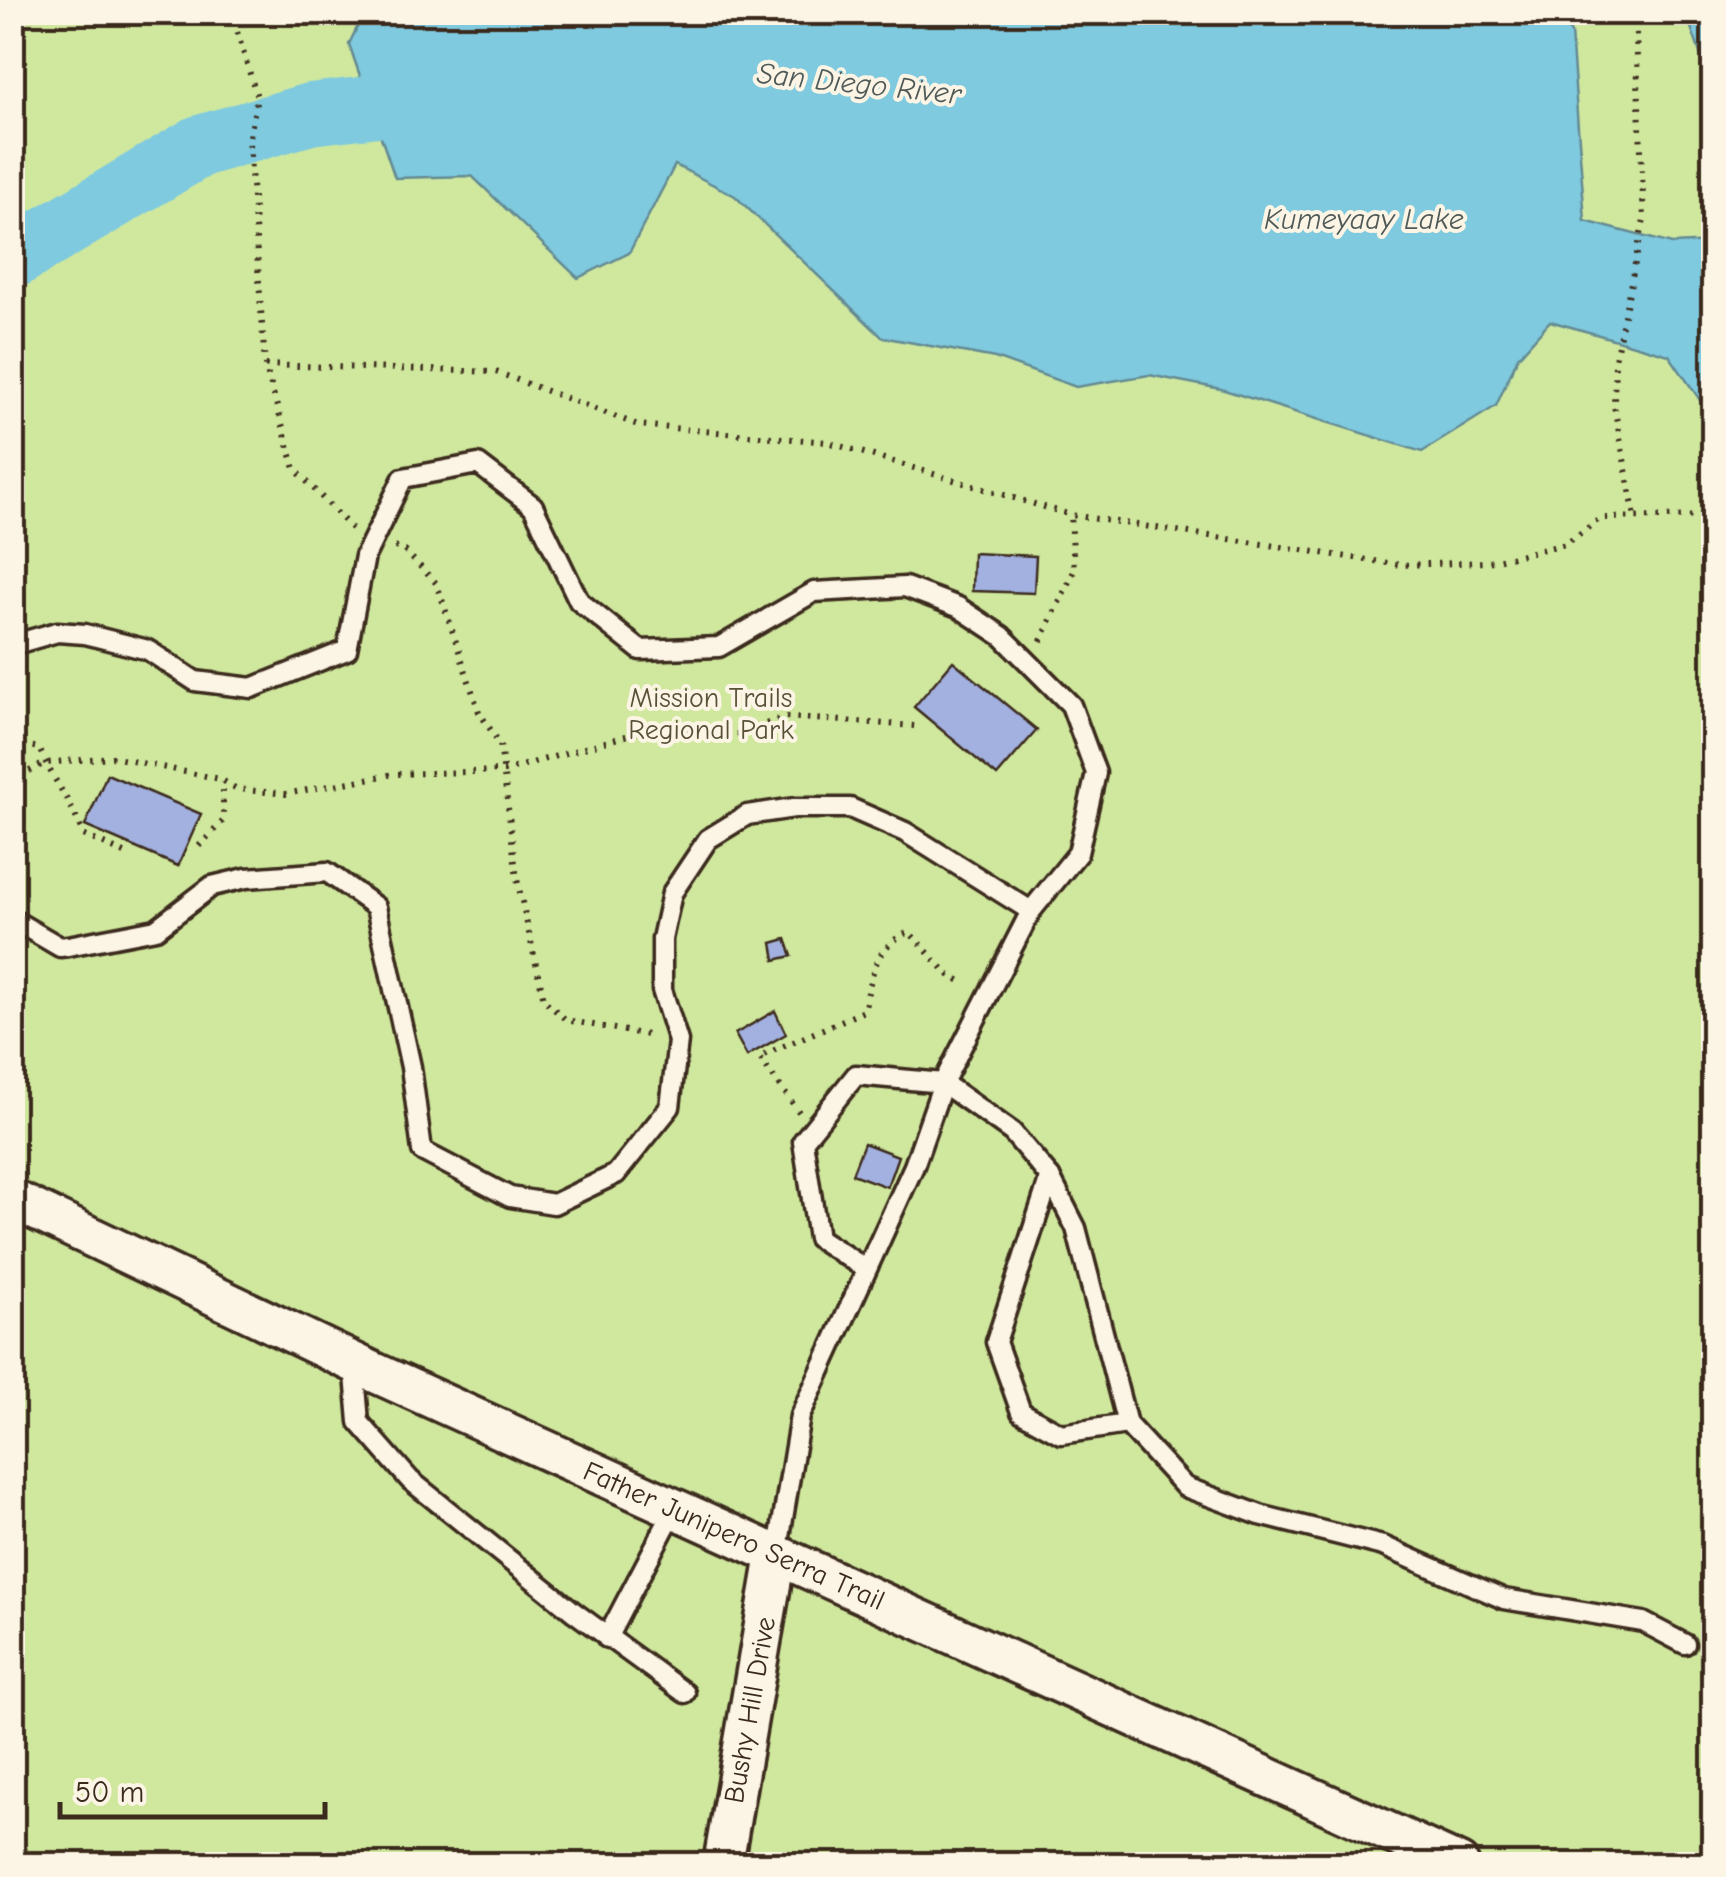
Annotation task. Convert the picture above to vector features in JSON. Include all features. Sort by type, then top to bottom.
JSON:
[{"type":"street","name":"Father Junipero Serra Trail","points":[[12,1199],[354,1363],[1458,1864]]},
{"type":"street","name":"Bushy Hill Drive","points":[[723,1864],[776,1556]]},
{"type":"lane","points":[[12,646],[57,632],[85,634],[148,650],[195,681],[252,688],[348,650],[365,556],[403,478],[478,464],[534,506],[578,601],[640,650],[720,647],[814,592],[905,587],[958,607],[1002,636],[1071,706],[1096,773],[1078,854],[1031,911],[942,1083],[914,1166],[800,1416],[776,1556]]},
{"type":"lane","points":[[12,919],[60,947],[68,946],[156,929],[212,886],[246,878],[327,872],[376,907],[412,1067],[422,1151],[510,1197],[554,1204],[616,1174],[670,1106],[678,1041],[662,990],[662,939],[672,893],[708,839],[747,815],[794,808],[850,808],[905,832],[1031,911]]},
{"type":"lane","points":[[866,1269],[818,1238],[803,1141],[856,1075],[942,1083],[1012,1132],[1050,1177],[1076,1228],[1126,1424],[1184,1487],[1260,1515],[1383,1546],[1504,1599],[1643,1622],[1685,1644]]},
{"type":"lane","points":[[1050,1177],[996,1342],[1022,1412],[1060,1434],[1126,1424]]},
{"type":"lane","points":[[354,1363],[360,1422],[410,1480],[607,1638],[685,1694]]},
{"type":"lane","points":[[607,1638],[674,1510]]},
{"type":"path","points":[[230,12],[257,97],[249,142],[265,365],[295,469],[354,530],[405,551],[437,584],[480,712],[500,744],[516,879],[544,1000],[566,1020],[678,1041]]},
{"type":"path","points":[[1635,12],[1644,220],[1615,359],[1614,406],[1635,518]]},
{"type":"path","points":[[265,365],[496,372],[638,425],[827,442],[1072,515],[1401,565],[1488,562],[1566,544],[1601,518],[1714,516]]},
{"type":"path","points":[[1029,665],[1074,572],[1072,515]]},
{"type":"path","points":[[20,776],[45,763],[112,757],[223,781],[238,790],[285,794],[394,774],[504,770],[664,726],[729,736],[785,716],[915,726]]},
{"type":"path","points":[[12,744],[38,748],[70,798],[83,835],[129,855]]},
{"type":"path","points":[[199,846],[223,821],[223,781]]},
{"type":"path","points":[[808,1120],[796,1110],[759,1057],[864,1012],[878,954],[891,940],[909,932],[949,975],[990,992]]},
{"type":"green space","name":"Mission Trails Regional Park","points":[[12,13],[1713,13],[1713,1864],[13,1864]]},
{"type":"water","name":"Kumeyaay Lake","points":[[364,13],[1555,13],[1571,33],[1585,221],[1672,244],[1713,242],[1713,419],[1669,355],[1550,321],[1518,357],[1496,406],[1422,452],[1221,389],[1149,375],[1076,387],[995,358],[882,337],[735,196],[675,165],[629,253],[578,278],[472,176],[395,178],[349,44]]},
{"type":"water","points":[[1686,13],[1713,13],[1713,109],[1708,76]]},
{"type":"building","points":[[973,553],[1036,556],[1034,593],[972,591]]},
{"type":"building","points":[[953,661],[1037,730],[997,776],[914,707]]},
{"type":"building","points":[[107,774],[201,814],[178,866],[85,826]]},
{"type":"building","points":[[786,939],[792,956],[775,960],[772,943]]},
{"type":"building","points":[[775,1011],[786,1034],[747,1056],[735,1034]]},
{"type":"building","points":[[864,1143],[898,1156],[887,1187],[852,1174]]},
{"type":"waterway","name":"San Diego River","points":[[12,258],[200,146],[310,114],[453,97]]}]
